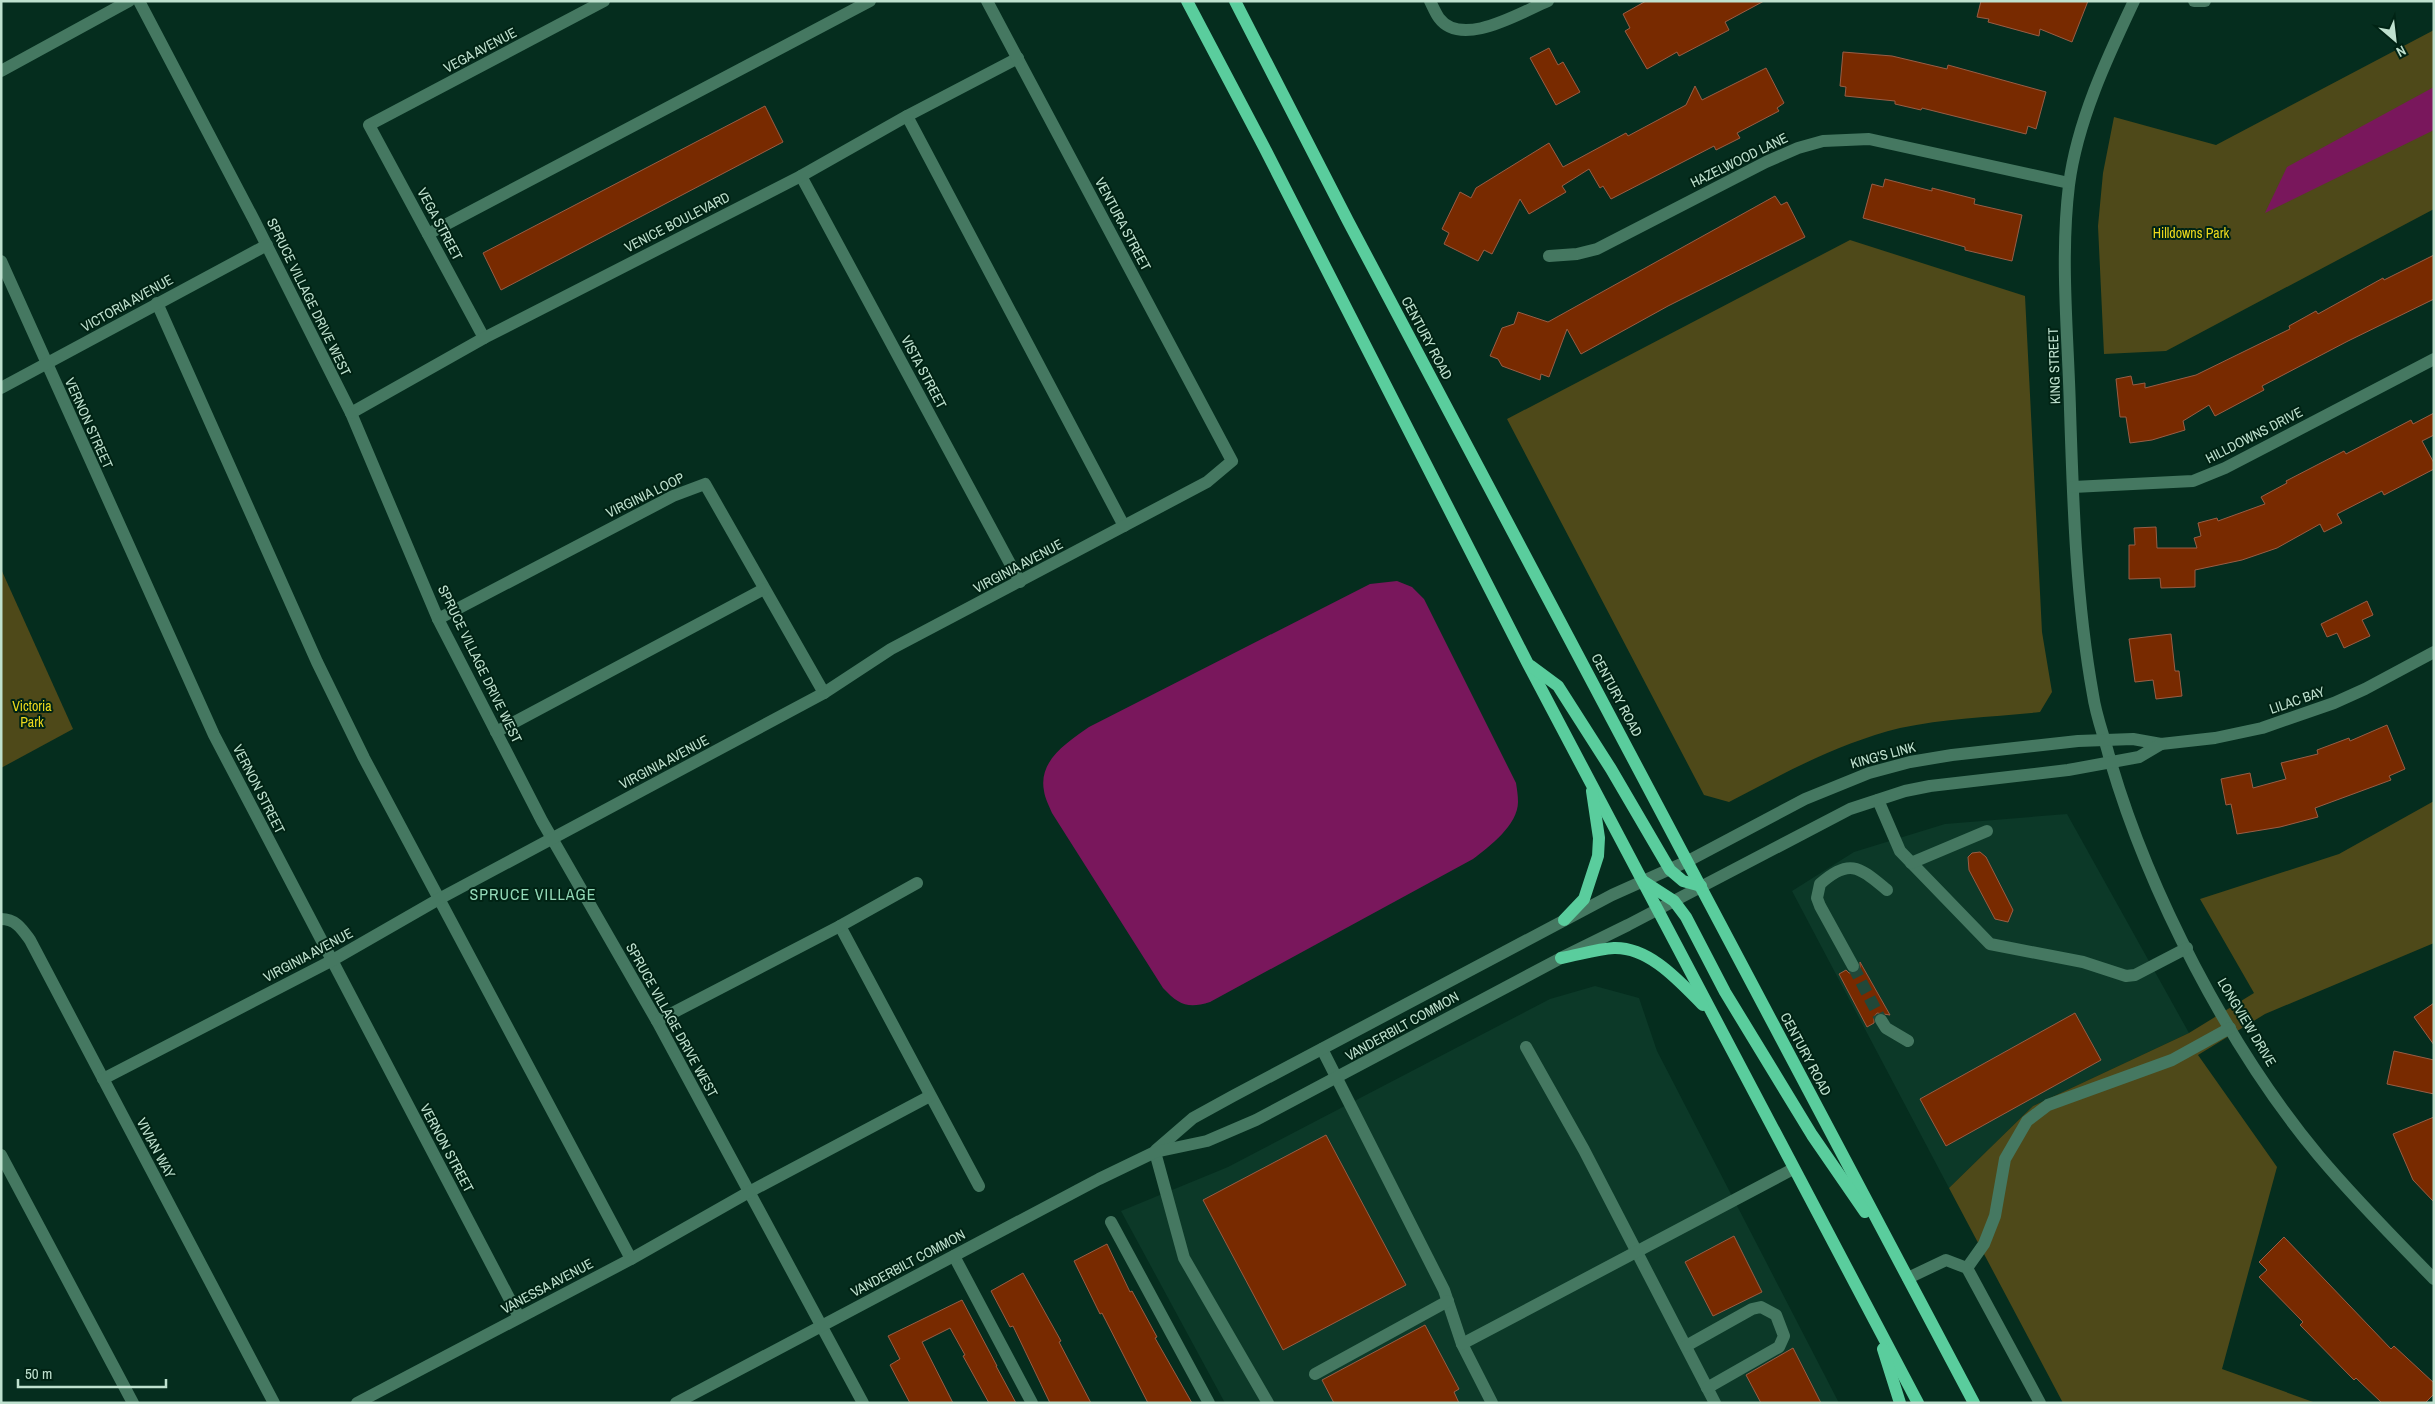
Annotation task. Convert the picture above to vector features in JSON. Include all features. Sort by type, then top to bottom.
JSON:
[{"type":"main road","points":[[1187,1],[1264,147],[1528,664],[1918,1403]]},
{"type":"main road","name":"CENTURY ROAD","points":[[1235,1],[1316,161],[1974,1403]]},
{"type":"main road","points":[[1528,664],[1558,686],[1611,769],[1670,870],[1683,881],[1701,886]]},
{"type":"main road","points":[[1564,920],[1584,899],[1598,856],[1599,838],[1590,781]]},
{"type":"main road","points":[[1643,880],[1674,901],[1686,917],[1725,992],[1812,1135],[1899,1262]]},
{"type":"main road","points":[[1561,958],[1613,948],[1624,949],[1664,966],[1713,1015]]},
{"type":"main road","points":[[1874,1321],[1900,1403]]},
{"type":"street","points":[[1,71],[129,1]]},
{"type":"street","name":"SPRUCE VILLAGE DRIVE WEST","points":[[139,1],[267,245],[351,414],[438,619],[496,732],[552,839],[657,1021],[863,1403]]},
{"type":"street","name":"VEGA AVENUE","points":[[369,125],[604,1]]},
{"type":"street","points":[[428,234],[870,1]]},
{"type":"street","name":"VENTURA STREET","points":[[987,1],[1232,462]]},
{"type":"street","points":[[1430,1],[1440,20],[1454,28],[1472,32],[1548,1]]},
{"type":"street","name":"KING STREET","points":[[2104,738],[2093,699],[2081,617],[2073,487],[2066,251],[2069,183],[2088,108],[2108,57],[2134,1]]},
{"type":"street","points":[[2194,1],[2205,1]]},
{"type":"street","name":"VENICE BOULEVARD","points":[[351,414],[484,338],[801,176],[907,116],[1018,58]]},
{"type":"street","points":[[907,116],[1124,526]]},
{"type":"street","name":"VEGA STREET","points":[[369,125],[484,338]]},
{"type":"street","name":"HAZELWOOD LANE","points":[[1550,256],[1577,254],[1598,249],[1766,162],[1798,148],[1823,141],[1869,139],[2069,183]]},
{"type":"street","name":"VISTA STREET","points":[[801,176],[1020,582]]},
{"type":"street","name":"VICTORIA AVENUE","points":[[1,388],[267,245]]},
{"type":"street","name":"VERNON STREET","points":[[1,261],[214,735],[519,1317]]},
{"type":"street","points":[[157,303],[317,662],[364,758],[631,1259]]},
{"type":"street","name":"HILLDOWNS DRIVE","points":[[2073,487],[2193,481],[2225,468],[2434,358]]},
{"type":"street","name":"VIRGINIA AVENUE","points":[[103,1079],[331,961],[440,898],[824,693],[891,649],[1207,482],[1232,462]]},
{"type":"street","name":"VIRGINIA LOOP","points":[[438,619],[673,496],[706,484],[824,693]]},
{"type":"street","points":[[496,732],[764,588]]},
{"type":"street","name":"LILAC BAY","points":[[2104,738],[2133,739],[2161,744],[2215,738],[2262,728],[2301,716],[2365,689],[2434,652]]},
{"type":"street","name":"KING'S LINK","points":[[1670,870],[1805,799],[1869,773],[1910,762],[1952,755],[2104,738]]},
{"type":"street","name":"LONGVIEW DRIVE","points":[[2104,738],[2127,814],[2143,854],[2187,948],[2230,1028],[2270,1090],[2317,1154],[2366,1210],[2434,1280]]},
{"type":"street","name":"LILAC BAY","points":[[2112,763],[2139,757],[2161,744]]},
{"type":"street","points":[[1701,886],[1850,809],[1878,800],[1930,786],[2112,763]]},
{"type":"street","points":[[1878,800],[1900,851],[1990,944],[2083,962],[2126,976],[2136,975],[2187,948]]},
{"type":"street","points":[[1911,863],[1987,831]]},
{"type":"street","points":[[1853,966],[1820,906],[1817,898],[1820,884],[1847,868],[1853,867],[1860,869],[1887,890]]},
{"type":"street","name":"VANDERBILT COMMON","points":[[1155,1152],[1193,1118],[1564,920],[1643,880],[1670,870]]},
{"type":"street","points":[[657,1021],[840,926],[917,883]]},
{"type":"street","name":"VANDERBILT COMMON","points":[[676,1403],[694,1399],[822,1326],[1068,1195],[1155,1152],[1207,1141],[1256,1120],[1701,886]]},
{"type":"street","name":"VIVIAN WAY","points":[[1,919],[7,919],[19,925],[30,940],[274,1403]]},
{"type":"street","points":[[840,926],[979,1186]]},
{"type":"street","points":[[1881,1020],[1886,1028],[1908,1041]]},
{"type":"street","points":[[1967,1268],[1984,1244],[1995,1216],[2005,1158],[2028,1121],[2048,1105],[2172,1060],[2230,1028]]},
{"type":"street","points":[[1526,1047],[1584,1150],[1715,1403]]},
{"type":"street","points":[[1322,1049],[1448,1301],[1462,1344],[1492,1403]]},
{"type":"street","name":"VANESSA AVENUE","points":[[357,1403],[631,1259],[749,1192],[930,1096]]},
{"type":"street","points":[[1155,1152],[1184,1258],[1268,1403]]},
{"type":"street","points":[[1,1155],[133,1403]]},
{"type":"street","points":[[1462,1344],[1793,1169]]},
{"type":"street","points":[[1110,1222],[1209,1403]]},
{"type":"street","points":[[954,1256],[1032,1403]]},
{"type":"street","points":[[1908,1278],[1946,1260],[1967,1268],[2040,1403]]},
{"type":"street","points":[[1315,1374],[1448,1301]]},
{"type":"street","points":[[1686,1346],[1752,1309],[1761,1307],[1776,1315],[1784,1336],[1779,1347],[1707,1388]]},
{"type":"shaded area","points":[[2434,87],[2434,130],[2265,213],[2287,167]]},
{"type":"shaded area","points":[[1397,581],[1412,587],[1424,599],[1516,783],[1518,802],[1517,811],[1513,819],[1502,835],[1473,859],[1210,1002],[1190,1005],[1179,1002],[1163,988],[1052,813],[1047,802],[1043,780],[1050,761],[1072,739],[1089,727],[1370,584]]},
{"type":"shaded area","points":[[2067,814],[2189,1033],[2033,1106],[1949,1188],[1792,891],[1854,852],[1945,824]]},
{"type":"shaded area","points":[[1595,986],[1639,998],[1657,1051],[1839,1403],[1225,1403],[1121,1211],[1228,1167],[1550,999]]},
{"type":"green space","name":"Hilldowns Park","points":[[2434,30],[2434,209],[2166,351],[2104,354],[2098,226],[2103,173],[2114,117],[2216,145]]},
{"type":"green space","points":[[1850,240],[2025,296],[2042,632],[2052,692],[2040,712],[1952,720],[1900,728],[1877,734],[1812,760],[1729,802],[1704,795],[1507,419]]},
{"type":"green space","name":"Victoria Park","points":[[1,569],[73,729],[1,768]]},
{"type":"green space","points":[[2434,801],[2434,943],[2265,1014],[2198,1055],[2277,1167],[2222,1369],[2316,1403],[2063,1403],[1949,1188],[2033,1106],[2189,1033],[2254,993],[2200,899],[2339,854]]},
{"type":"building","points":[[1646,1],[1764,1],[1725,22],[1729,30],[1679,56],[1677,52],[1647,69],[1625,31],[1630,28],[1623,14]]},
{"type":"building","points":[[1981,1],[2088,1],[2072,42],[2040,29],[2039,36],[1988,22],[1989,19],[1977,17]]},
{"type":"building","points":[[1549,48],[1558,65],[1563,62],[1580,92],[1556,105],[1530,58]]},
{"type":"building","points":[[1843,52],[1892,56],[1947,69],[1948,65],[2046,92],[2036,129],[2028,126],[2026,134],[1922,108],[1921,110],[1895,104],[1895,101],[1845,96],[1846,87],[1840,86]]},
{"type":"building","points":[[1766,68],[1784,103],[1777,108],[1779,111],[1737,133],[1740,138],[1716,150],[1714,146],[1611,199],[1603,186],[1600,188],[1589,169],[1562,186],[1566,192],[1529,214],[1520,199],[1492,254],[1484,250],[1478,261],[1444,244],[1449,233],[1442,229],[1460,192],[1471,198],[1476,188],[1549,143],[1563,167],[1626,133],[1628,136],[1686,105],[1695,86],[1702,100]]},
{"type":"building","points":[[765,106],[783,142],[501,290],[483,253]]},
{"type":"building","points":[[1885,179],[1932,191],[1932,188],[1975,199],[1974,204],[2022,215],[2012,261],[1965,250],[1965,247],[1863,218],[1872,184],[1883,187]]},
{"type":"building","points":[[1775,196],[1781,205],[1787,202],[1805,237],[1668,306],[1581,354],[1567,329],[1549,377],[1541,374],[1540,380],[1502,366],[1498,359],[1490,356],[1502,328],[1514,324],[1518,312],[1548,322]]},
{"type":"building","points":[[2434,255],[2434,299],[2262,386],[2264,390],[2215,416],[2209,405],[2183,421],[2185,430],[2152,440],[2130,443],[2126,417],[2120,417],[2116,379],[2131,376],[2133,385],[2145,383],[2145,388],[2196,375],[2290,329],[2289,326],[2316,311],[2318,314],[2383,278],[2384,280]]},
{"type":"building","points":[[2434,413],[2434,435],[2422,441],[2434,463],[2434,469],[2384,495],[2382,491],[2337,514],[2342,523],[2324,532],[2320,524],[2277,548],[2242,560],[2195,570],[2195,587],[2161,588],[2160,578],[2129,579],[2129,545],[2135,545],[2134,528],[2156,527],[2157,548],[2197,548],[2194,538],[2201,536],[2198,523],[2217,518],[2218,521],[2265,504],[2261,497],[2287,483],[2286,481],[2344,451],[2346,454],[2411,420],[2413,424]]},
{"type":"building","points":[[2367,601],[2373,615],[2362,620],[2370,636],[2344,648],[2337,633],[2327,637],[2321,624]]},
{"type":"building","points":[[2171,634],[2175,671],[2179,671],[2182,696],[2156,699],[2153,680],[2135,682],[2129,639]]},
{"type":"building","points":[[2387,725],[2405,769],[2389,776],[2391,780],[2315,808],[2318,817],[2280,827],[2237,834],[2231,804],[2226,805],[2221,779],[2250,773],[2253,788],[2286,779],[2281,763],[2318,754],[2317,750],[2349,738],[2350,741]]},
{"type":"building","points":[[1980,852],[1986,857],[2013,910],[2008,922],[1995,919],[1969,870],[1968,857],[1972,853]]},
{"type":"building","points":[[1860,962],[1890,1015],[1877,1013],[1874,1017],[1874,1023],[1867,1027],[1839,974],[1846,970],[1849,973],[1856,973],[1860,970]]},
{"type":"building","points":[[2434,1003],[2434,1045],[2414,1017]]},
{"type":"building","points":[[2075,1013],[2101,1060],[1946,1146],[1920,1099]]},
{"type":"building","points":[[2394,1051],[2434,1060],[2434,1094],[2387,1084]]},
{"type":"building","points":[[2434,1117],[2434,1202],[2413,1180],[2393,1134]]},
{"type":"building","points":[[1326,1135],[1406,1285],[1283,1350],[1203,1200]]},
{"type":"building","points":[[1734,1236],[1762,1292],[1713,1316],[1685,1262]]},
{"type":"building","points":[[2284,1237],[2391,1349],[2394,1346],[2434,1383],[2434,1394],[2425,1403],[2382,1403],[2356,1378],[2354,1380],[2300,1325],[2303,1322],[2259,1277],[2267,1270],[2259,1262]]},
{"type":"building","points":[[1107,1244],[1130,1292],[1132,1291],[1157,1337],[1155,1338],[1192,1403],[1148,1403],[1102,1313],[1100,1314],[1074,1261]]},
{"type":"building","points":[[1023,1273],[1061,1341],[1059,1342],[1091,1403],[1050,1403],[1013,1326],[1010,1327],[991,1291]]},
{"type":"building","points":[[962,1300],[1016,1403],[989,1403],[950,1328],[922,1342],[953,1403],[910,1403],[890,1365],[900,1359],[888,1336]]},
{"type":"building","points":[[1425,1325],[1459,1389],[1454,1392],[1459,1403],[1334,1403],[1322,1380]]},
{"type":"building","points":[[1793,1348],[1821,1403],[1761,1403],[1746,1375]]},
{"type":"tunnel","points":[[1853,966],[1881,1020]]},
{"type":"district","name":"SPRUCE VILLAGE","points":[[533,894]]}]
